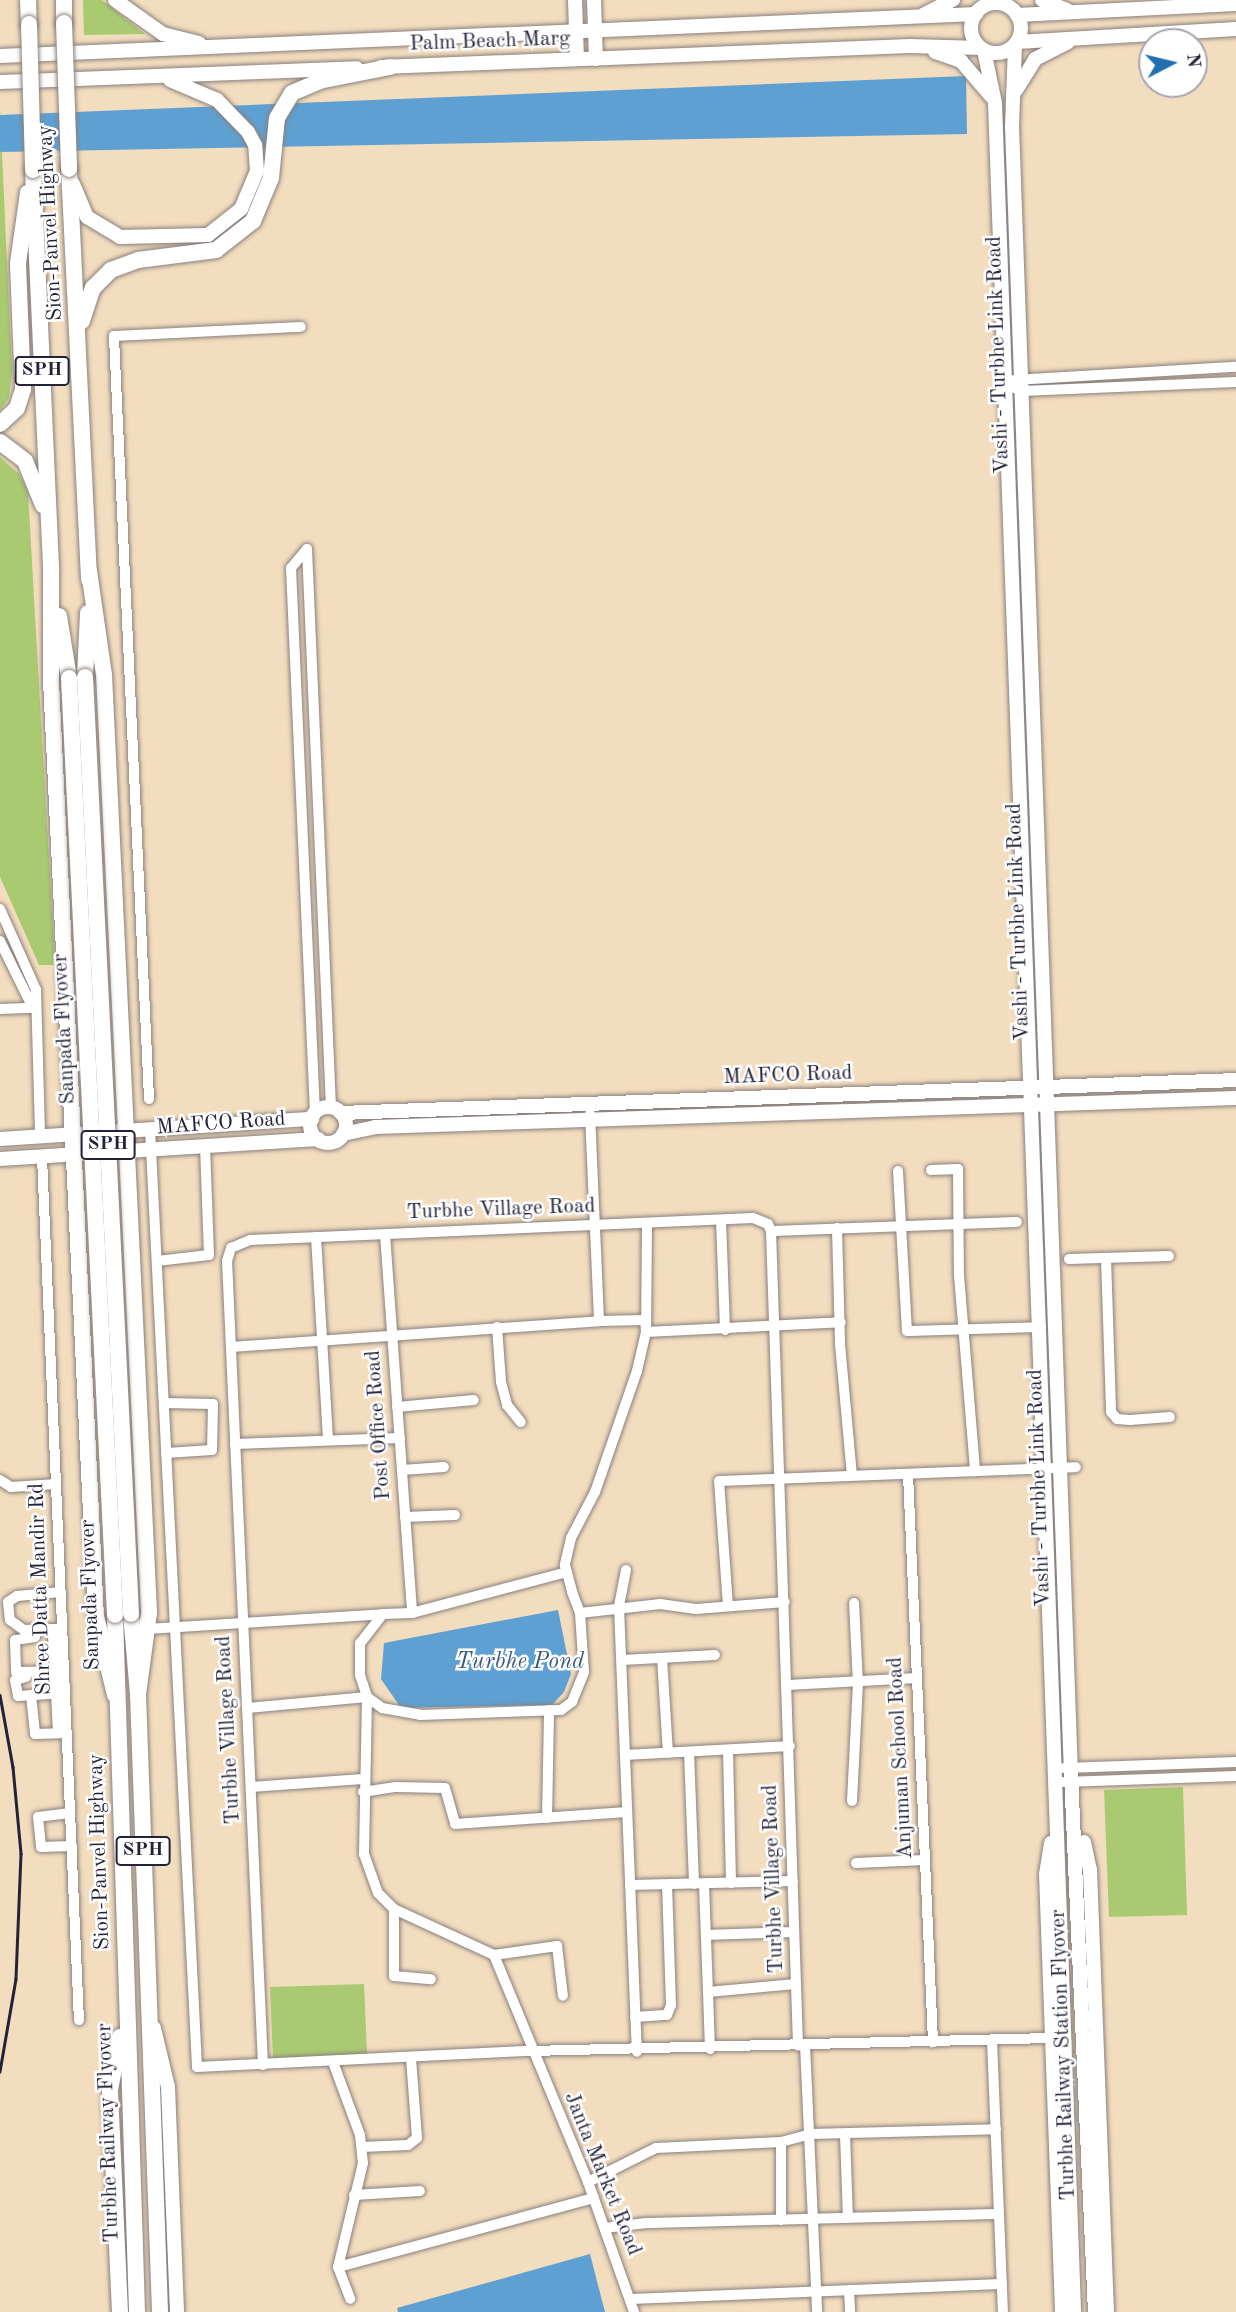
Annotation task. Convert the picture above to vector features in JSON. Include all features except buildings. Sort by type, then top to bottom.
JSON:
[{"type":"highway","name":"Sion-Panvel Highway","points":[[28,0],[51,572]]},
{"type":"highway","name":"Sion-Panvel Highway","points":[[64,0],[69,169],[89,570]]},
{"type":"highway","points":[[78,344],[86,303],[93,288],[111,270],[138,260],[200,255],[238,236],[264,200],[277,118],[292,93],[306,85],[390,67]]},
{"type":"highway","points":[[0,424],[17,408],[23,389],[18,263],[33,170]]},
{"type":"highway","points":[[0,442],[25,461],[49,521]]},
{"type":"highway","points":[[89,570],[104,675],[127,1151],[147,1629],[138,1694]]},
{"type":"highway","name":"Sanpada Flyover","points":[[89,570],[77,677],[123,1615],[116,1695]]},
{"type":"highway","points":[[51,572],[51,680],[96,1616],[116,1695]]},
{"type":"highway","name":"Sanpada Flyover","points":[[51,572],[77,677]]},
{"type":"highway","points":[[69,1051],[122,1049]]},
{"type":"highway","name":"Sanpada Flyover","points":[[123,1615],[138,1694]]},
{"type":"highway","name":"Sion-Panvel Highway","points":[[138,1694],[149,2007]]},
{"type":"highway","name":"Sion-Panvel Highway","points":[[116,1695],[126,2007]]},
{"type":"highway","name":"Turbhe Railway Flyover","points":[[126,2007],[137,2312]]},
{"type":"highway","name":"Turbhe Railway Flyover","points":[[120,2312],[110,2090],[126,2007]]},
{"type":"highway","name":"Turbhe Railway Flyover","points":[[149,2007],[160,2312]]},
{"type":"highway","points":[[127,2047],[138,2073],[147,2312]]},
{"type":"main road","points":[[115,0],[163,34],[229,47]]},
{"type":"main road","points":[[575,0],[577,60]]},
{"type":"main road","points":[[594,0],[596,59]]},
{"type":"main road","points":[[909,20],[953,0]]},
{"type":"main road","points":[[1042,0],[1074,13]]},
{"type":"main road","points":[[1236,4],[1074,13],[993,4],[978,8],[972,34],[982,49],[1000,53],[1016,44],[1076,38],[1236,30]]},
{"type":"main road","points":[[1011,7],[1021,29],[1016,44]]},
{"type":"main road","name":"Palm Beach Marg","points":[[0,56],[909,20],[978,8]]},
{"type":"main road","points":[[1011,102],[1035,59],[1076,38]]},
{"type":"main road","name":"Vashi - Turbhe Link Road","points":[[1016,44],[1011,102],[1021,384],[1031,859],[1065,1782]]},
{"type":"main road","points":[[910,46],[961,61],[995,103]]},
{"type":"main road","name":"Palm Beach Marg","points":[[0,82],[910,46],[982,49]]},
{"type":"main road","name":"Vashi - Turbhe Link Road","points":[[982,49],[995,103],[1005,384],[1031,859]]},
{"type":"main road","points":[[69,169],[83,209],[107,233],[135,239],[192,238],[221,227],[249,197],[257,157],[238,119],[206,92],[156,76]]},
{"type":"main road","name":"MAFCO Road","points":[[336,1110],[590,1104],[1236,1080]]},
{"type":"main road","name":"MAFCO Road","points":[[343,1134],[375,1127],[1236,1098]]},
{"type":"main road","name":"Vashi - Turbhe Link Road","points":[[1040,1105],[1041,1327],[1053,1468]]},
{"type":"main road","points":[[336,1110],[346,1123],[343,1134],[329,1143],[318,1139],[312,1130],[314,1116],[336,1110]]},
{"type":"main road","name":"MAFCO Road","points":[[0,1139],[314,1116]]},
{"type":"main road","name":"MAFCO Road","points":[[0,1159],[318,1139]]},
{"type":"main road","points":[[1062,2312],[1046,1874],[1065,1782]]},
{"type":"main road","points":[[1065,1782],[1090,1870],[1107,2312]]},
{"type":"main road","name":"Turbhe Railway Station Flyover","points":[[1065,1782],[1079,1871],[1095,2312]]},
{"type":"main road","name":"Turbhe Railway Station Flyover","points":[[1065,1782],[1058,1873],[1074,2312]]},
{"type":"main road","points":[[149,2007],[169,2087],[177,2312]]},
{"type":"street","points":[[149,1099],[114,336],[302,327]]},
{"type":"street","points":[[1021,384],[1236,367]]},
{"type":"street","points":[[1005,384],[1236,382]]},
{"type":"street","points":[[314,1116],[291,568],[307,549],[336,1110]]},
{"type":"street","points":[[0,909],[33,977],[40,1136]]},
{"type":"street","points":[[0,942],[33,1008]]},
{"type":"street","points":[[0,1009],[33,1008]]},
{"type":"street","points":[[754,1098],[755,1114]]},
{"type":"street","points":[[575,1104],[576,1120]]},
{"type":"street","points":[[590,1104],[599,1321]]},
{"type":"street","points":[[150,1129],[197,2067],[411,2059],[530,2051],[637,2052],[1052,2038]]},
{"type":"street","points":[[157,1261],[209,1255],[205,1146]]},
{"type":"street","name":"Shree Datta Mandir Rd","points":[[42,1157],[61,1592],[59,1634],[62,1733],[72,1846],[79,2020]]},
{"type":"street","points":[[932,1170],[958,1168],[964,1332],[975,1471]]},
{"type":"street","points":[[898,1171],[907,1331],[964,1332],[1041,1327]]},
{"type":"street","name":"Turbhe Village Road","points":[[263,2065],[231,1347],[231,1248],[250,1240],[761,1219],[771,1231],[796,1984],[810,2134],[817,2312]]},
{"type":"street","points":[[722,1220],[725,1330]]},
{"type":"street","points":[[771,1231],[1017,1222]]},
{"type":"street","points":[[247,1708],[367,1697],[382,1708],[420,1715],[561,1710],[579,1690],[584,1672],[580,1613],[567,1572],[571,1538],[595,1492],[637,1371],[646,1332],[647,1223]]},
{"type":"street","points":[[837,1228],[852,1475]]},
{"type":"street","name":"Post Office Road","points":[[385,1234],[412,1613]]},
{"type":"street","points":[[316,1237],[328,1440]]},
{"type":"street","points":[[1069,1259],[1169,1256]]},
{"type":"street","points":[[1106,1258],[1111,1412],[1117,1419],[1170,1417]]},
{"type":"street","points":[[231,1347],[599,1321],[645,1320],[646,1332]]},
{"type":"street","points":[[646,1332],[841,1322]]},
{"type":"street","points":[[497,1327],[501,1382],[507,1405],[521,1422]]},
{"type":"street","points":[[397,1407],[474,1400]]},
{"type":"street","points":[[164,1402],[213,1404],[212,1450],[166,1453]]},
{"type":"street","points":[[235,1444],[400,1438]]},
{"type":"street","points":[[402,1470],[444,1467]]},
{"type":"street","points":[[727,1606],[719,1481],[1076,1467]]},
{"type":"street","name":"Anjuman School Road","points":[[908,1474],[933,2042]]},
{"type":"street","points":[[0,1480],[11,1487],[56,1484]]},
{"type":"street","points":[[405,1517],[455,1515]]},
{"type":"street","points":[[626,1570],[619,1607],[637,2052]]},
{"type":"street","points":[[147,1629],[412,1613],[567,1572]]},
{"type":"street","points":[[59,1634],[21,1629],[9,1620],[8,1602],[17,1596],[61,1592]]},
{"type":"street","points":[[580,1613],[619,1607],[727,1606],[785,1602]]},
{"type":"street","points":[[852,1801],[858,1684],[854,1603]]},
{"type":"street","points":[[383,1614],[360,1643],[360,1675],[367,1697],[363,1779],[364,1854],[378,1893],[394,1909],[494,1955],[557,1946],[563,1996]]},
{"type":"street","points":[[59,1634],[15,1640],[15,1669],[60,1672]]},
{"type":"street","points":[[622,1660],[715,1655]]},
{"type":"street","points":[[662,1658],[668,1753]]},
{"type":"street","points":[[60,1672],[19,1677],[18,1696],[61,1693]]},
{"type":"street","points":[[788,1685],[858,1684],[917,1678]]},
{"type":"street","points":[[31,1695],[33,1733],[62,1733]]},
{"type":"street","points":[[547,1818],[549,1710]]},
{"type":"street","points":[[625,1755],[790,1746]]},
{"type":"street","points":[[728,1750],[731,1883]]},
{"type":"street","points":[[689,1752],[699,1884],[706,1936],[710,2049]]},
{"type":"street","points":[[1065,1782],[1236,1762]]},
{"type":"street","points":[[1065,1782],[1236,1776]]},
{"type":"street","points":[[251,1787],[363,1779]]},
{"type":"street","points":[[363,1792],[396,1787],[445,1788],[455,1824],[627,1812]]},
{"type":"street","points":[[70,1813],[38,1817],[41,1847],[72,1846]]},
{"type":"street","points":[[856,1863],[925,1860]]},
{"type":"street","points":[[630,1885],[793,1881]]},
{"type":"street","points":[[635,2017],[667,2015],[671,2005],[667,1885]]},
{"type":"street","points":[[394,1909],[394,1976],[431,1979]]},
{"type":"street","points":[[706,1936],[794,1932]]},
{"type":"street","name":"Janta Market Road","points":[[494,1955],[530,2051],[588,2182],[634,2312]]},
{"type":"street","points":[[708,1992],[796,1984]]},
{"type":"street","points":[[992,2040],[1003,2312]]},
{"type":"street","points":[[362,2147],[408,2145],[417,2138],[411,2059]]},
{"type":"street","points":[[333,2062],[362,2147],[363,2164],[338,2266],[350,2299]]},
{"type":"street","points":[[588,2182],[656,2148],[781,2141],[810,2134],[996,2129]]},
{"type":"street","points":[[845,2134],[848,2218]]},
{"type":"street","points":[[781,2141],[781,2220]]},
{"type":"street","points":[[354,2195],[419,2191]]},
{"type":"street","points":[[338,2266],[594,2198]]},
{"type":"street","points":[[605,2228],[999,2214]]},
{"type":"street","points":[[630,2299],[1002,2284]]},
{"type":"street","points":[[849,2290],[850,2312]]},
{"type":"green space","points":[[83,0],[102,0],[145,34],[84,35]]},
{"type":"green space","points":[[0,108],[12,373],[9,398],[0,410]]},
{"type":"green space","points":[[0,457],[19,474],[28,492],[55,965],[39,965],[0,877]]},
{"type":"green space","points":[[1183,1787],[1187,1915],[1109,1917],[1104,1790]]},
{"type":"green space","points":[[364,1984],[367,2054],[273,2058],[270,1987]]},
{"type":"water","points":[[966,76],[967,134],[0,152],[0,115]]},
{"type":"water","name":"Turbhe Pond","points":[[558,1610],[571,1674],[564,1692],[552,1705],[401,1708],[381,1679],[384,1643]]},
{"type":"water","points":[[590,2254],[605,2312],[398,2312],[397,2308]]},
{"type":"railway","points":[[0,1695],[13,1767],[21,1854],[16,1979],[0,2072]]}]
